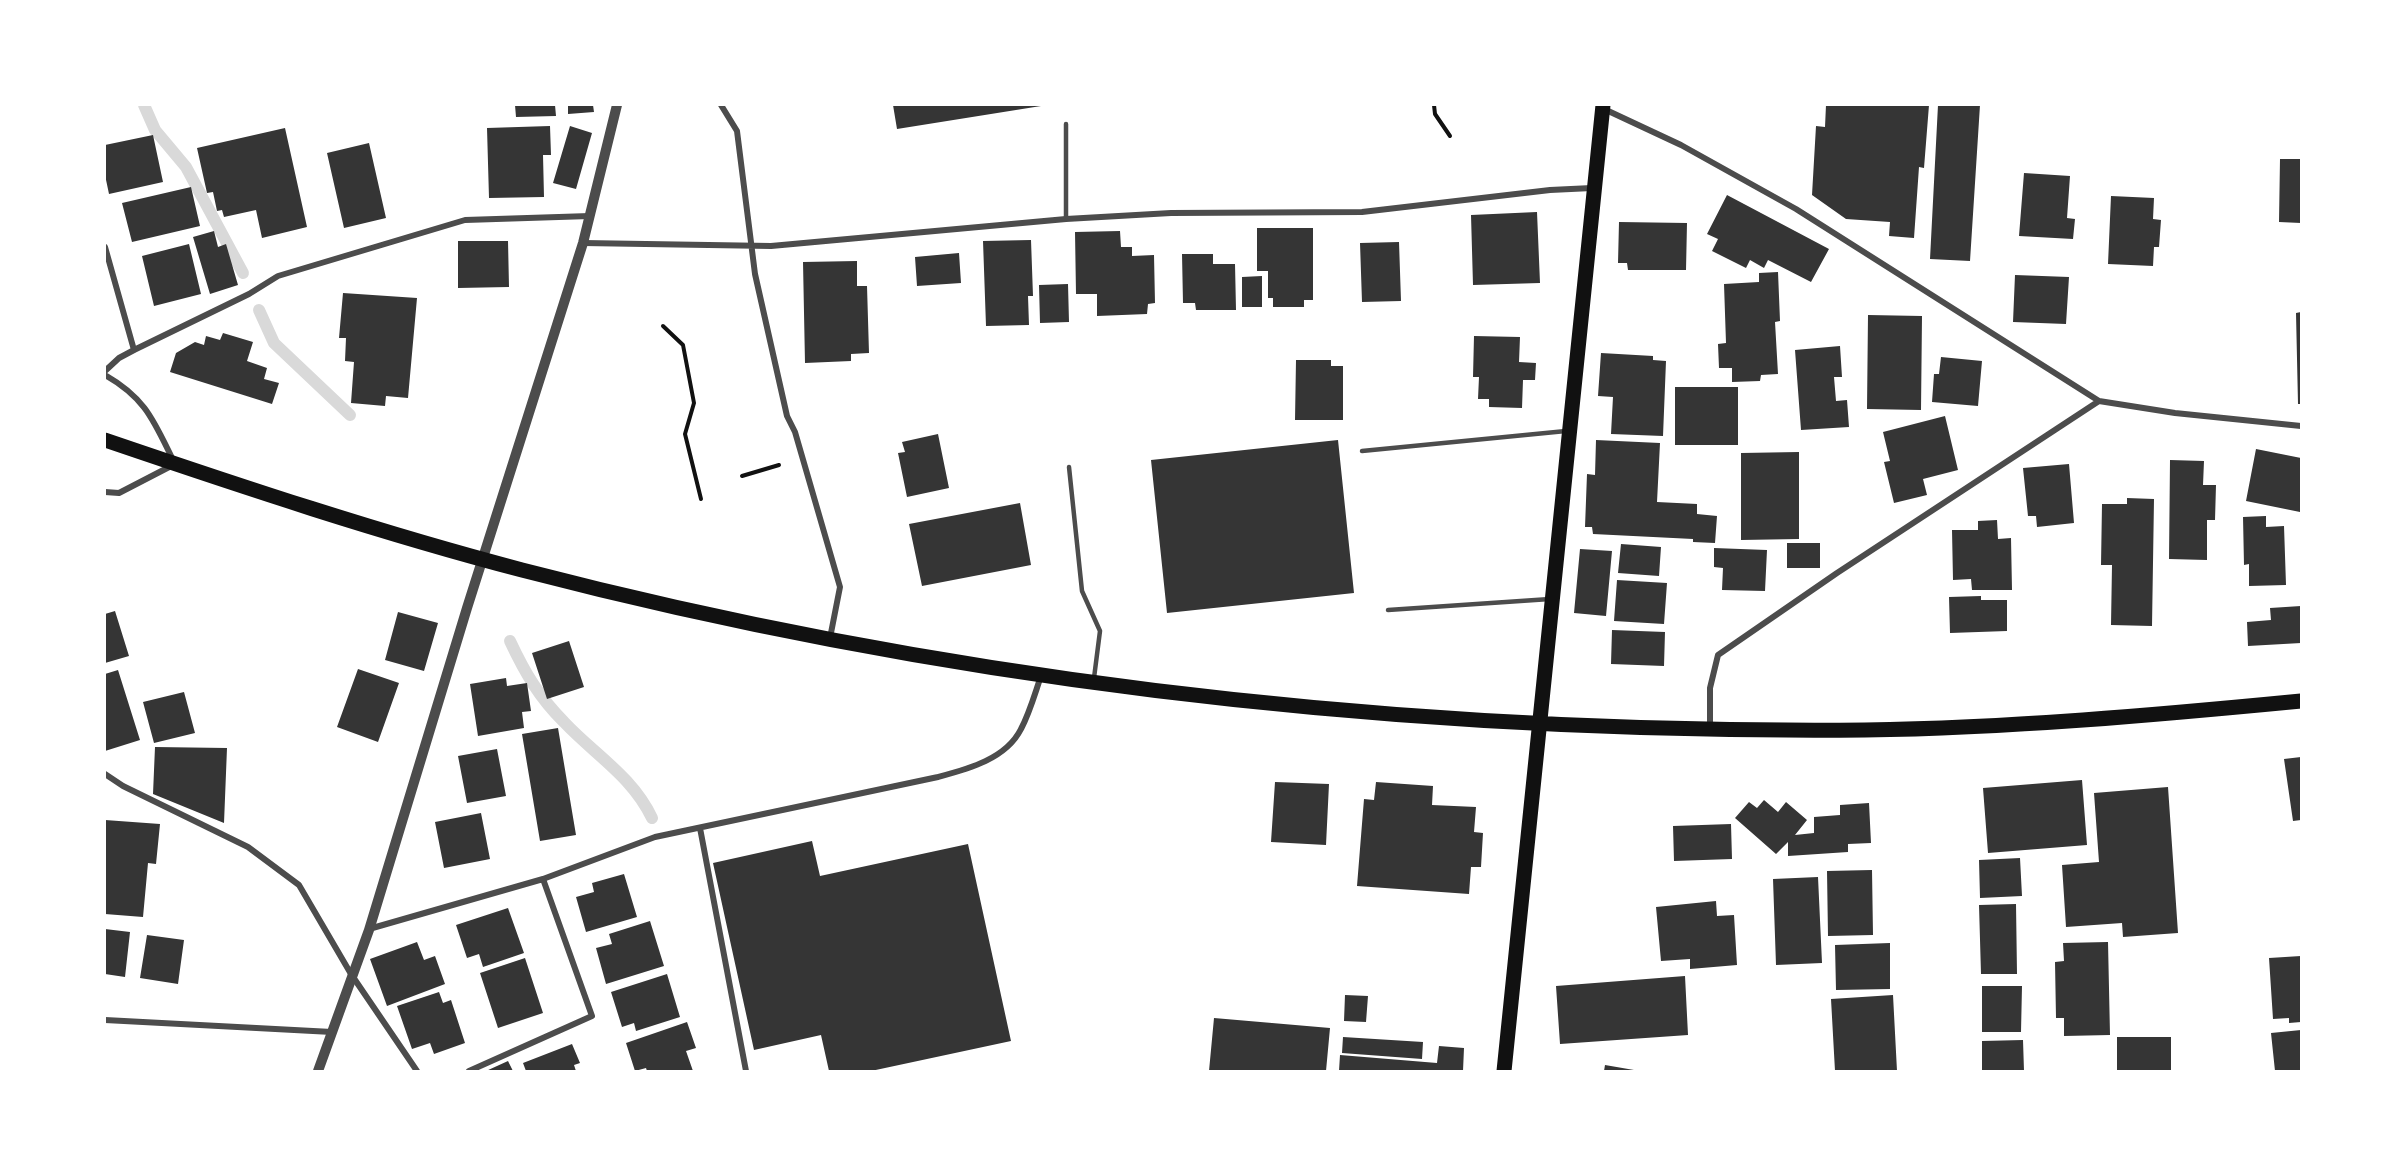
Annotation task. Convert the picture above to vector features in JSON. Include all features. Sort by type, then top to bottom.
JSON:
[{"type":"main road","points":[[1504,1071],[1603,107]]},
{"type":"main road","points":[[105,440],[339,517],[482,558],[619,592],[830,638],[1094,683],[1376,714],[1540,724],[1710,728],[1869,730],[2149,715],[2301,701]]},
{"type":"street","points":[[318,1071],[351,974],[369,930],[482,558],[583,243],[617,105]]},
{"type":"street","points":[[721,105],[737,131],[743,168],[750,246],[787,416],[840,587],[830,638]]},
{"type":"street","points":[[1603,107],[1681,146],[1796,209],[2099,401],[2175,413],[2301,426]]},
{"type":"street","points":[[583,243],[750,246],[1066,219],[1171,213],[1362,212],[1550,190],[1596,188]]},
{"type":"street","points":[[105,492],[119,493],[175,464],[146,407],[128,388],[105,373],[118,358],[249,294],[278,276],[465,220],[590,216]]},
{"type":"street","points":[[105,248],[134,350]]},
{"type":"street","points":[[1710,728],[1710,688],[1718,655],[1837,573],[2099,401]]},
{"type":"street","points":[[369,930],[543,879],[655,837],[967,769],[997,755],[1021,730],[1041,675]]},
{"type":"street","points":[[105,774],[123,786],[248,847],[299,885],[351,974],[417,1071]]},
{"type":"street","points":[[700,828],[746,1071]]},
{"type":"street","points":[[469,1071],[592,1016],[543,879]]},
{"type":"street","points":[[105,1020],[332,1032]]},
{"type":"lane","points":[[1065,124],[1066,219]]},
{"type":"lane","points":[[1362,451],[1571,431]]},
{"type":"lane","points":[[1069,467],[1082,591],[1100,631],[1094,683]]},
{"type":"lane","points":[[1388,610],[1553,599]]},
{"type":"path","points":[[1434,105],[1435,114],[1450,136]]},
{"type":"path","points":[[663,326],[683,345],[694,403],[685,434],[701,499]]},
{"type":"path","points":[[742,476],[802,459]]},
{"type":"building","points":[[515,105],[555,105],[556,116],[516,117]]},
{"type":"building","points":[[568,105],[593,105],[594,112],[568,114]]},
{"type":"building","points":[[893,105],[1041,105],[1041,106],[897,129]]},
{"type":"building","points":[[1826,105],[1929,105],[1924,168],[1919,167],[1914,238],[1889,236],[1890,222],[1846,219],[1812,195],[1816,126],[1825,127]]},
{"type":"building","points":[[1938,105],[1980,105],[1970,261],[1930,259]]},
{"type":"building","points":[[550,126],[551,155],[543,155],[544,197],[489,198],[487,128]]},
{"type":"building","points":[[570,126],[592,133],[576,189],[553,183]]},
{"type":"building","points":[[285,128],[307,227],[262,238],[256,210],[224,217],[222,210],[217,211],[213,192],[207,193],[197,148]]},
{"type":"building","points":[[153,135],[163,182],[109,194],[105,175],[105,145]]},
{"type":"building","points":[[369,143],[386,218],[344,228],[327,153]]},
{"type":"building","points":[[2280,159],[2301,159],[2301,223],[2279,222]]},
{"type":"building","points":[[2024,173],[2070,176],[2067,218],[2075,219],[2073,239],[2019,236]]},
{"type":"building","points":[[191,187],[200,226],[132,242],[122,203]]},
{"type":"building","points":[[1727,195],[1829,249],[1811,282],[1768,260],[1764,268],[1750,260],[1746,268],[1712,251],[1718,239],[1707,234]]},
{"type":"building","points":[[2111,196],[2154,198],[2153,219],[2161,220],[2159,247],[2154,247],[2153,266],[2108,264]]},
{"type":"building","points":[[1537,212],[1540,283],[1473,285],[1471,215]]},
{"type":"building","points":[[1619,222],[1687,223],[1686,270],[1628,270],[1627,263],[1618,263]]},
{"type":"building","points":[[1257,228],[1313,228],[1313,300],[1304,300],[1304,307],[1273,307],[1273,298],[1268,298],[1268,271],[1257,271]]},
{"type":"building","points":[[214,231],[218,247],[226,244],[238,285],[210,294],[193,237]]},
{"type":"building","points":[[1120,231],[1121,247],[1132,247],[1132,256],[1154,255],[1155,303],[1148,304],[1147,314],[1097,316],[1097,294],[1076,294],[1075,232]]},
{"type":"building","points":[[1031,240],[1033,296],[1028,296],[1029,325],[986,326],[983,241]]},
{"type":"building","points":[[458,241],[508,241],[509,287],[458,288]]},
{"type":"building","points":[[1399,242],[1401,301],[1362,302],[1360,243]]},
{"type":"building","points":[[189,244],[201,294],[154,306],[142,256]]},
{"type":"building","points":[[959,253],[961,283],[917,286],[915,257]]},
{"type":"building","points":[[1182,254],[1213,254],[1213,264],[1235,264],[1236,310],[1196,310],[1195,303],[1183,303]]},
{"type":"building","points":[[857,261],[857,286],[867,286],[869,353],[851,354],[851,361],[805,363],[803,262]]},
{"type":"building","points":[[1778,272],[1780,321],[1775,322],[1778,374],[1761,375],[1760,381],[1732,382],[1732,368],[1719,368],[1718,344],[1726,343],[1724,284],[1759,282],[1759,273]]},
{"type":"building","points":[[2015,275],[2069,277],[2066,324],[2013,322]]},
{"type":"building","points":[[1262,276],[1262,307],[1242,307],[1242,277]]},
{"type":"building","points":[[1068,284],[1069,322],[1040,323],[1039,285]]},
{"type":"building","points":[[343,293],[417,298],[408,398],[386,396],[385,406],[351,403],[354,362],[345,361],[346,338],[339,338]]},
{"type":"building","points":[[2301,312],[2301,404],[2298,404],[2296,313]]},
{"type":"building","points":[[1868,315],[1922,316],[1921,410],[1867,409]]},
{"type":"building","points":[[223,333],[253,342],[247,361],[267,368],[264,379],[279,383],[272,404],[170,372],[176,353],[195,342],[204,345],[206,336],[220,340]]},
{"type":"building","points":[[1474,336],[1520,337],[1519,362],[1536,363],[1535,380],[1523,380],[1522,408],[1489,407],[1489,399],[1478,399],[1479,377],[1473,377]]},
{"type":"building","points":[[1840,346],[1842,377],[1834,377],[1836,401],[1847,400],[1849,427],[1801,430],[1795,350]]},
{"type":"building","points":[[1601,353],[1653,356],[1653,360],[1666,361],[1663,436],[1611,434],[1613,397],[1598,396]]},
{"type":"building","points":[[1941,357],[1982,361],[1978,406],[1932,402],[1934,374],[1939,374]]},
{"type":"building","points":[[1296,360],[1331,360],[1331,366],[1343,366],[1343,420],[1295,420]]},
{"type":"building","points":[[1675,387],[1738,387],[1738,445],[1675,445]]},
{"type":"building","points":[[1945,416],[1958,470],[1923,479],[1927,495],[1894,503],[1884,462],[1890,461],[1883,432]]},
{"type":"building","points":[[938,434],[949,488],[907,497],[898,453],[905,452],[902,442]]},
{"type":"building","points":[[1338,440],[1354,593],[1167,613],[1151,460]]},
{"type":"building","points":[[1596,440],[1660,443],[1657,502],[1697,504],[1697,514],[1717,516],[1715,543],[1693,542],[1693,539],[1593,534],[1592,527],[1585,527],[1587,474],[1595,475]]},
{"type":"building","points":[[2256,449],[2301,458],[2300,512],[2246,501]]},
{"type":"building","points":[[1799,452],[1799,539],[1741,540],[1741,453]]},
{"type":"building","points":[[2170,460],[2204,461],[2203,485],[2216,485],[2215,520],[2207,520],[2207,560],[2169,559]]},
{"type":"building","points":[[2069,464],[2074,523],[2037,527],[2036,516],[2028,516],[2023,468]]},
{"type":"building","points":[[2127,498],[2154,499],[2152,626],[2111,625],[2112,565],[2101,565],[2102,504],[2127,504]]},
{"type":"building","points":[[1020,503],[1031,565],[922,586],[909,524]]},
{"type":"building","points":[[2266,516],[2266,527],[2284,526],[2286,585],[2249,586],[2249,564],[2244,565],[2243,517]]},
{"type":"building","points":[[1997,520],[1998,539],[2011,538],[2012,590],[1972,590],[1971,579],[1953,580],[1952,530],[1978,530],[1978,521]]},
{"type":"building","points":[[1787,543],[1820,543],[1820,568],[1787,568]]},
{"type":"building","points":[[1621,544],[1661,547],[1659,576],[1618,573]]},
{"type":"building","points":[[1714,548],[1767,550],[1765,591],[1722,590],[1723,568],[1714,567]]},
{"type":"building","points":[[1580,549],[1612,551],[1606,616],[1574,613]]},
{"type":"building","points":[[1617,580],[1667,583],[1664,624],[1614,621]]},
{"type":"building","points":[[1981,596],[1981,600],[2007,600],[2007,631],[1950,633],[1949,597]]},
{"type":"building","points":[[2301,606],[2301,643],[2248,646],[2247,622],[2271,620],[2270,608]]},
{"type":"building","points":[[115,611],[129,656],[105,663],[105,614]]},
{"type":"building","points":[[398,612],[438,623],[424,671],[385,660]]},
{"type":"building","points":[[1612,630],[1665,632],[1664,666],[1611,664]]},
{"type":"building","points":[[569,641],[584,687],[547,699],[532,653]]},
{"type":"building","points":[[358,669],[399,683],[378,742],[337,727]]},
{"type":"building","points":[[118,670],[140,740],[105,751],[105,674]]},
{"type":"building","points":[[506,678],[507,686],[527,683],[531,711],[522,712],[524,728],[478,736],[470,684]]},
{"type":"building","points":[[184,692],[195,733],[154,743],[143,702]]},
{"type":"building","points":[[558,728],[576,835],[540,841],[522,734]]},
{"type":"building","points":[[155,747],[227,748],[224,823],[153,794]]},
{"type":"building","points":[[497,749],[506,796],[467,803],[458,756]]},
{"type":"building","points":[[2301,757],[2301,820],[2293,821],[2284,759]]},
{"type":"building","points":[[2082,780],[2087,845],[1988,853],[1983,788]]},
{"type":"building","points":[[1275,782],[1329,784],[1326,845],[1271,842]]},
{"type":"building","points":[[1376,782],[1433,786],[1432,805],[1476,807],[1474,832],[1483,833],[1481,867],[1471,867],[1469,894],[1357,886],[1364,799],[1374,800]]},
{"type":"building","points":[[2168,787],[2178,933],[2123,937],[2122,923],[2066,927],[2062,865],[2099,862],[2094,793]]},
{"type":"building","points":[[1764,800],[1778,812],[1786,802],[1807,820],[1795,835],[1814,833],[1814,817],[1840,815],[1840,805],[1869,803],[1871,843],[1848,844],[1848,852],[1788,856],[1788,842],[1776,854],[1735,818],[1749,802],[1757,808]]},
{"type":"building","points":[[481,813],[490,859],[444,868],[435,822]]},
{"type":"building","points":[[105,820],[160,824],[156,864],[148,863],[143,917],[105,914]]},
{"type":"building","points":[[1731,824],[1732,859],[1674,861],[1673,826]]},
{"type":"building","points":[[812,841],[820,876],[968,844],[1011,1041],[871,1071],[829,1071],[821,1035],[754,1050],[713,863]]},
{"type":"building","points":[[2020,858],[2022,896],[1980,898],[1979,860]]},
{"type":"building","points":[[1872,870],[1873,935],[1828,936],[1827,871]]},
{"type":"building","points":[[624,874],[637,917],[586,932],[576,897],[594,892],[592,883]]},
{"type":"building","points":[[1818,877],[1822,963],[1776,965],[1773,879]]},
{"type":"building","points":[[1716,901],[1717,916],[1734,915],[1737,965],[1690,969],[1690,959],[1661,961],[1656,907]]},
{"type":"building","points":[[2016,904],[2017,974],[1981,974],[1979,905]]},
{"type":"building","points":[[508,908],[524,953],[483,967],[479,954],[467,958],[456,925]]},
{"type":"building","points":[[650,921],[664,966],[606,984],[596,948],[612,944],[609,934]]},
{"type":"building","points":[[105,929],[130,932],[125,977],[105,974]]},
{"type":"building","points":[[147,935],[184,940],[178,984],[140,978]]},
{"type":"building","points":[[417,942],[424,960],[435,956],[445,984],[387,1006],[370,959]]},
{"type":"building","points":[[2108,942],[2110,1035],[2064,1036],[2064,1018],[2056,1018],[2055,962],[2064,961],[2063,943]]},
{"type":"building","points":[[1890,943],[1890,989],[1836,990],[1835,945]]},
{"type":"building","points":[[2301,956],[2301,1022],[2289,1023],[2289,1018],[2273,1019],[2269,958]]},
{"type":"building","points":[[525,958],[543,1013],[498,1028],[480,973]]},
{"type":"building","points":[[667,974],[680,1017],[636,1031],[634,1023],[622,1027],[611,992]]},
{"type":"building","points":[[1685,976],[1688,1035],[1560,1044],[1556,986]]},
{"type":"building","points":[[1982,986],[2022,986],[2021,1032],[1982,1032]]},
{"type":"building","points":[[439,992],[443,1003],[451,1000],[465,1043],[434,1054],[430,1043],[412,1049],[397,1006]]},
{"type":"building","points":[[1345,995],[1368,996],[1366,1022],[1344,1021]]},
{"type":"building","points":[[1893,995],[1897,1071],[1835,1071],[1831,999]]},
{"type":"building","points":[[1214,1018],[1330,1028],[1326,1071],[1209,1071]]},
{"type":"building","points":[[687,1022],[696,1048],[686,1051],[693,1071],[647,1071],[646,1068],[635,1071],[626,1043]]},
{"type":"building","points":[[2301,1030],[2301,1071],[2275,1071],[2271,1033]]},
{"type":"building","points":[[1343,1037],[1423,1042],[1422,1059],[1342,1053]]},
{"type":"building","points":[[2117,1037],[2171,1037],[2171,1071],[2117,1071]]},
{"type":"building","points":[[2023,1040],[2024,1071],[1982,1071],[1982,1041]]},
{"type":"building","points":[[572,1044],[580,1063],[574,1065],[576,1071],[526,1071],[523,1063]]},
{"type":"building","points":[[1439,1046],[1464,1048],[1463,1071],[1339,1071],[1340,1055],[1437,1063]]},
{"type":"building","points":[[508,1061],[513,1071],[486,1071]]},
{"type":"building","points":[[1605,1065],[1634,1070],[1634,1071],[1604,1071]]},
{"type":"waterway","points":[[144,105],[155,130],[186,167],[243,273]]},
{"type":"waterway","points":[[259,310],[274,343],[350,415]]},
{"type":"waterway","points":[[510,641],[527,674],[555,713],[624,778],[644,803],[652,818]]}]
